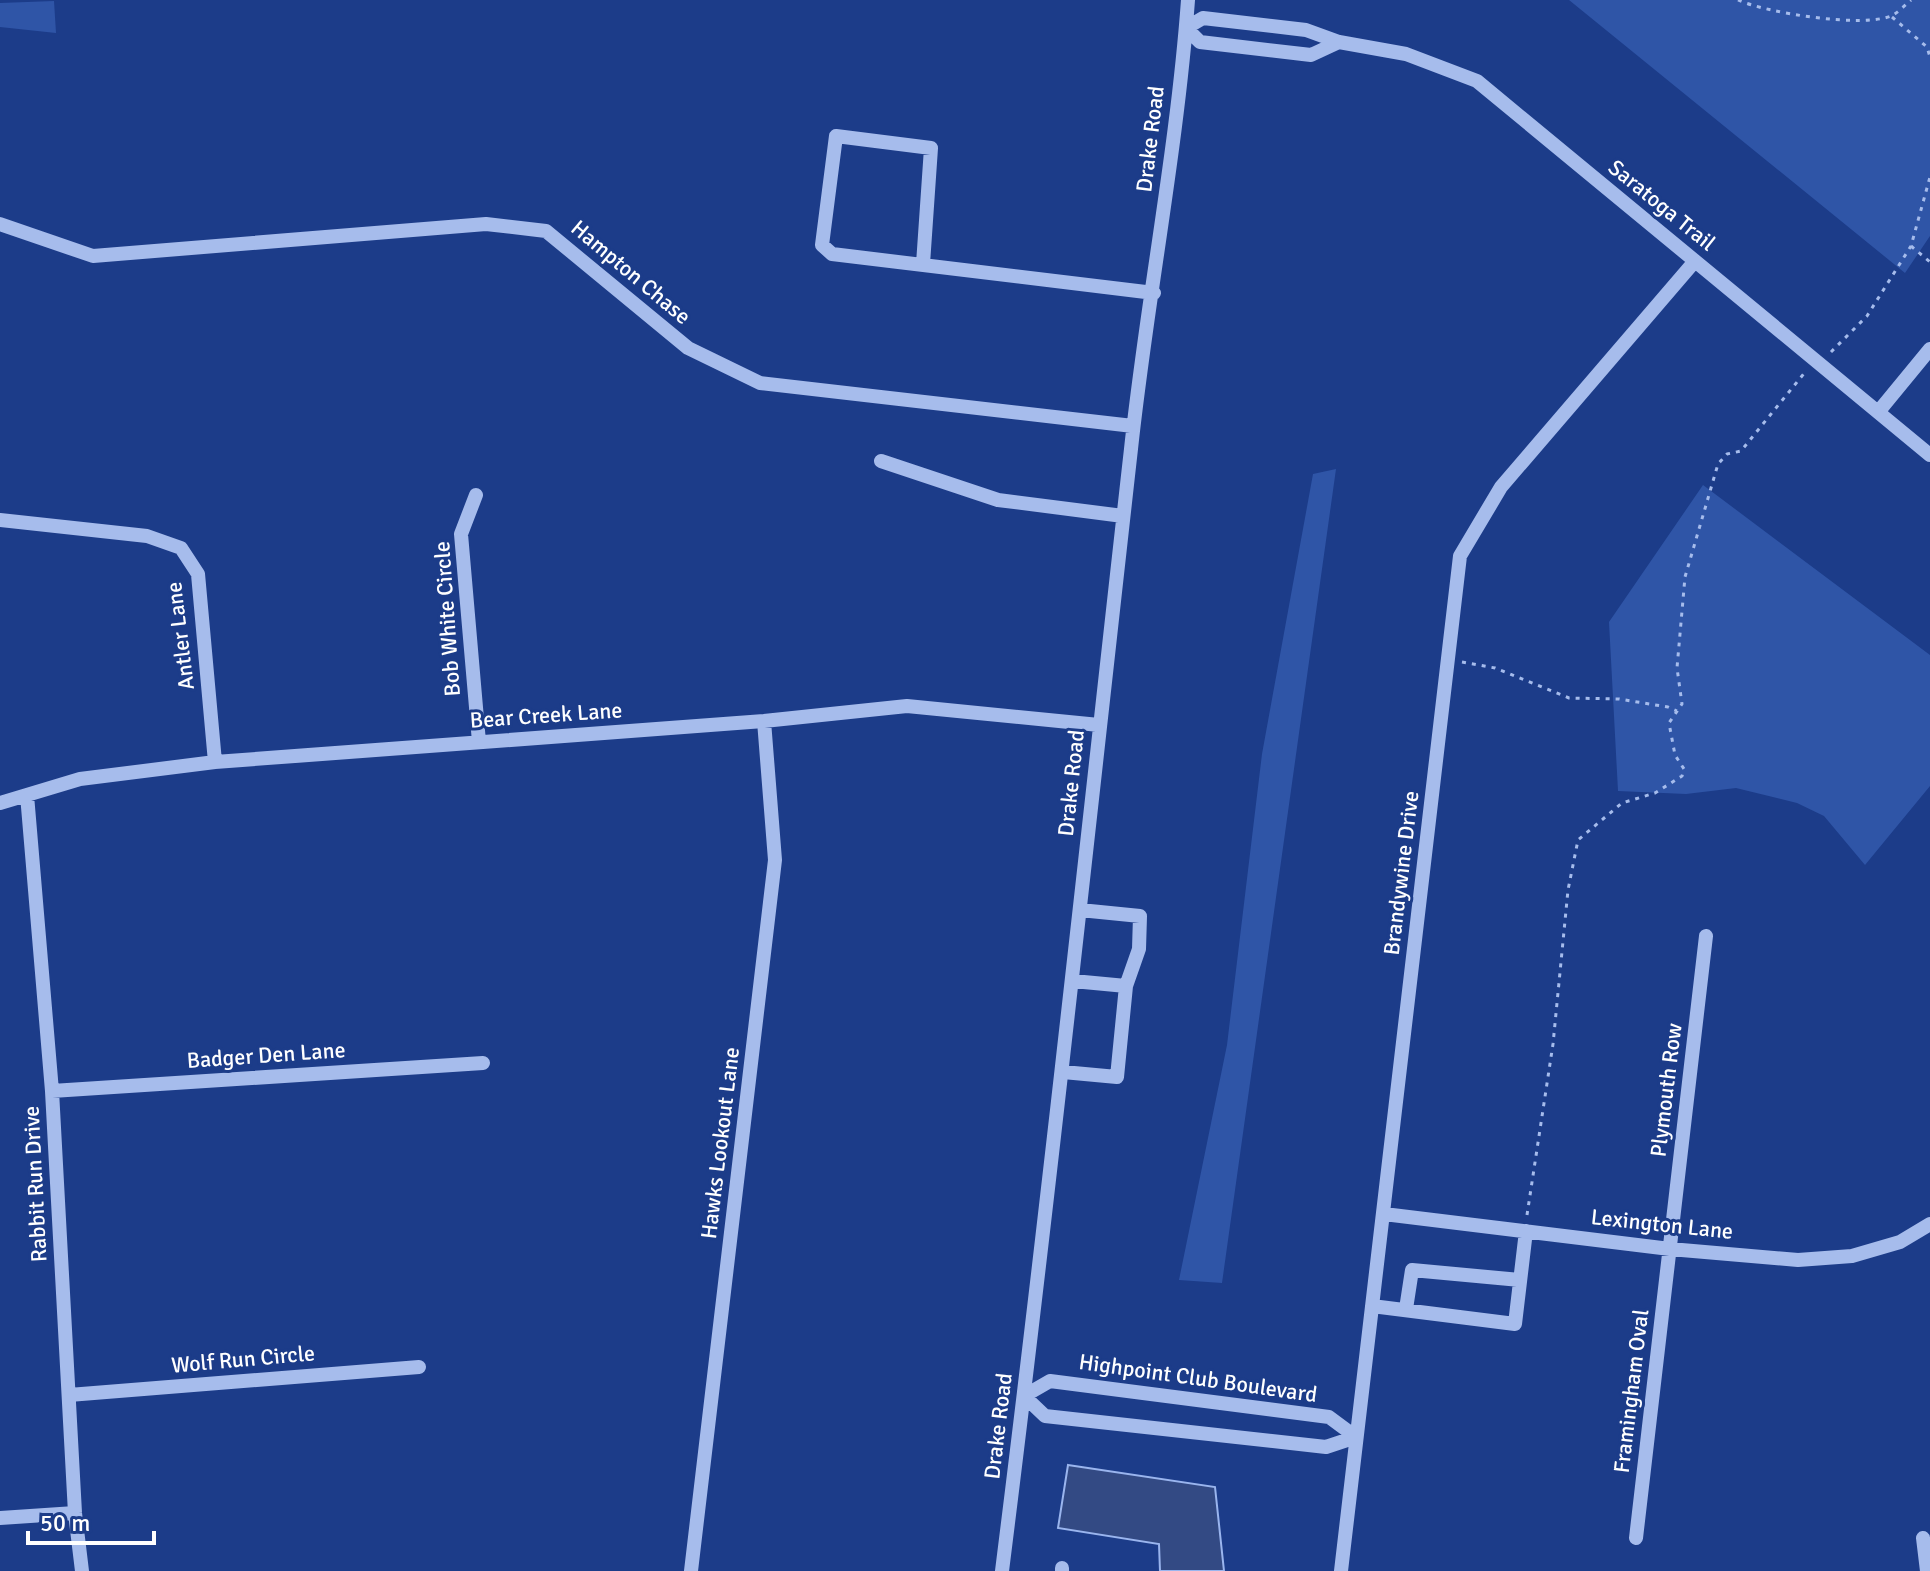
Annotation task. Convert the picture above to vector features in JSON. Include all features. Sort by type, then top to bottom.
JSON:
[{"type":"street","name":"Drake Road","points":[[1002,1571],[1063,1072],[1133,426],[1154,293],[1188,0]]},
{"type":"street","name":"Saratoga Trail","points":[[1339,42],[1311,55],[1200,42],[1186,28],[1203,18],[1306,30],[1339,42],[1406,54],[1477,81],[1930,455]]},
{"type":"street","points":[[923,264],[931,148],[836,136],[822,245],[832,254],[1154,293]]},
{"type":"street","name":"Hampton Chase","points":[[0,224],[93,256],[486,224],[546,231],[688,348],[760,383],[1133,426]]},
{"type":"street","name":"Brandywine Drive","points":[[1341,1571],[1460,556],[1501,487],[1695,261]]},
{"type":"street","points":[[1879,411],[1930,349]]},
{"type":"street","points":[[881,461],[998,500],[1123,516]]},
{"type":"street","name":"Bob White Circle","points":[[476,495],[461,534],[479,742]]},
{"type":"street","name":"Antler Lane","points":[[0,520],[147,536],[181,548],[198,574],[215,762]]},
{"type":"street","name":"Bear Creek Lane","points":[[0,803],[80,779],[215,762],[764,721],[907,706],[1099,725]]},
{"type":"street","name":"Hawks Lookout Lane","points":[[691,1571],[775,860],[764,721]]},
{"type":"street","name":"Rabbit Run Drive","points":[[27,795],[52,1091],[75,1513],[82,1571]]},
{"type":"street","points":[[1063,1072],[1117,1077],[1126,986],[1139,949],[1140,916],[1080,910]]},
{"type":"street","name":"Plymouth Row","points":[[1670,1249],[1706,936]]},
{"type":"street","points":[[1073,981],[1126,986]]},
{"type":"street","name":"Badger Den Lane","points":[[52,1091],[483,1063]]},
{"type":"street","name":"Lexington Lane","points":[[1384,1214],[1670,1249],[1798,1260],[1852,1256],[1900,1242],[1930,1224]]},
{"type":"street","points":[[1372,1306],[1515,1324],[1526,1231]]},
{"type":"street","name":"Framingham Oval","points":[[1636,1538],[1670,1249]]},
{"type":"street","points":[[1406,1309],[1412,1270],[1520,1280]]},
{"type":"street","name":"Wolf Run Circle","points":[[69,1395],[419,1367]]},
{"type":"street","name":"Highpoint Club Boulevard","points":[[1024,1396],[1050,1381],[1329,1417],[1356,1437]]},
{"type":"street","points":[[1024,1396],[1045,1416],[1326,1447],[1356,1437]]},
{"type":"street","points":[[0,1518],[75,1513]]},
{"type":"street","points":[[1923,1538],[1927,1571]]},
{"type":"path","points":[[1738,0],[1754,7],[1838,20],[1891,16],[1911,0]]},
{"type":"path","points":[[1891,16],[1927,47],[1930,57]]},
{"type":"path","points":[[1827,354],[1867,316],[1911,246],[1930,177]]},
{"type":"path","points":[[1911,246],[1930,262]]},
{"type":"path","points":[[1526,1231],[1553,1044],[1572,856],[1578,840],[1597,821],[1622,803],[1655,793],[1682,776],[1684,769],[1670,739],[1669,723],[1682,704],[1677,668],[1687,567],[1718,464],[1727,454],[1741,451],[1806,370]]},
{"type":"path","points":[[1448,660],[1495,668],[1569,698],[1619,699],[1677,711]]},
{"type":"shaded area","points":[[1569,0],[1930,0],[1930,236],[1905,273]]},
{"type":"shaded area","points":[[54,1],[56,33],[0,27],[0,3]]},
{"type":"shaded area","points":[[1336,469],[1222,1283],[1179,1280],[1227,1045],[1262,754],[1313,474]]},
{"type":"shaded area","points":[[1703,485],[1930,655],[1930,786],[1865,865],[1824,816],[1797,803],[1736,788],[1686,794],[1618,791],[1609,622]]},
{"type":"shaded area","points":[[1068,1465],[1215,1487],[1224,1571],[1160,1571],[1159,1544],[1058,1528]]}]
